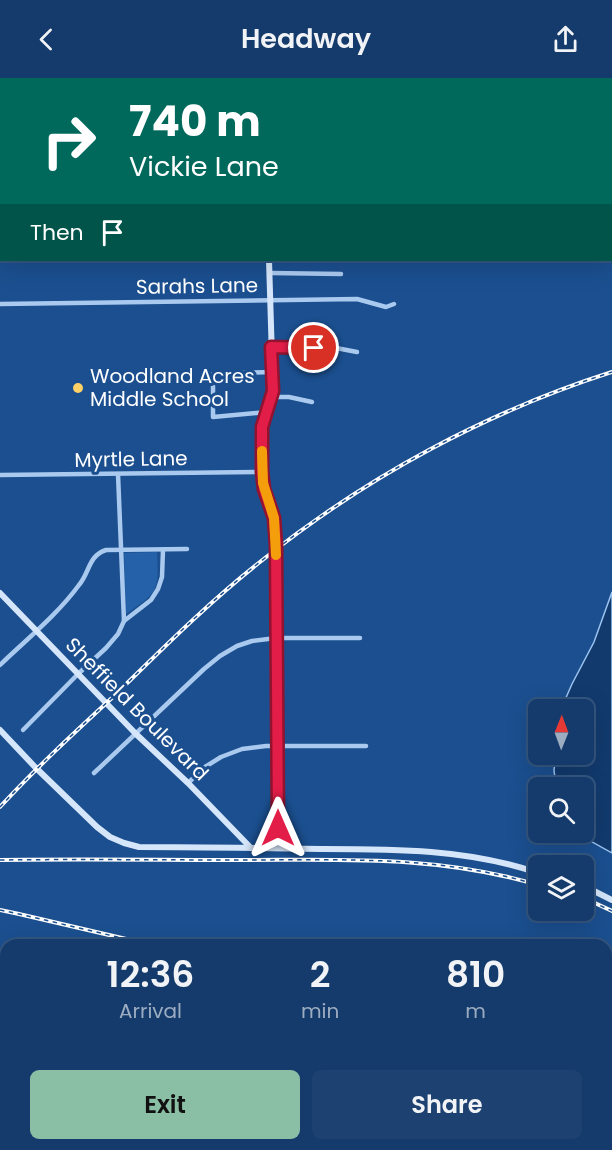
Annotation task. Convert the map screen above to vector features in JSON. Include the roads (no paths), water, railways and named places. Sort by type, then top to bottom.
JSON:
[{"type":"street","points":[[269,261],[272,397],[262,427],[262,472],[264,489],[275,524],[278,848]]},
{"type":"street","points":[[270,273],[341,274]]},
{"type":"street","name":"Sarahs Lane","points":[[0,304],[357,299],[386,307],[394,304]]},
{"type":"street","points":[[271,347],[336,348],[357,352]]},
{"type":"street","points":[[267,412],[213,417],[213,374],[272,372]]},
{"type":"street","points":[[272,397],[289,397],[312,402]]},
{"type":"street","name":"Myrtle Lane","points":[[0,475],[262,472]]},
{"type":"street","points":[[23,730],[106,648],[118,634],[124,621],[118,474]]},
{"type":"street","points":[[0,665],[79,586],[92,558],[98,552],[187,549]]},
{"type":"street","points":[[124,621],[151,600],[158,589],[162,577],[163,550]]},
{"type":"street","name":"Sheffield Boulevard","points":[[0,593],[136,734],[188,783],[251,848]]},
{"type":"street","points":[[94,773],[220,656],[237,646],[252,641],[276,638],[360,638]]},
{"type":"street","points":[[0,730],[94,824],[110,837],[139,847],[406,850],[453,853],[528,870]]},
{"type":"street","points":[[188,783],[205,767],[221,757],[242,749],[366,746]]},
{"type":"street","points":[[594,891],[612,900]]},
{"type":"railway","points":[[0,807],[56,750],[206,607],[304,528],[345,500],[430,449],[520,406],[612,372]]},
{"type":"railway","points":[[0,860],[391,861],[464,868],[528,882]]},
{"type":"railway","points":[[594,903],[612,911]]},
{"type":"railway","points":[[0,910],[126,939]]},
{"type":"place","name":"Woodland Acres Middle School","points":[[78,388]]}]
